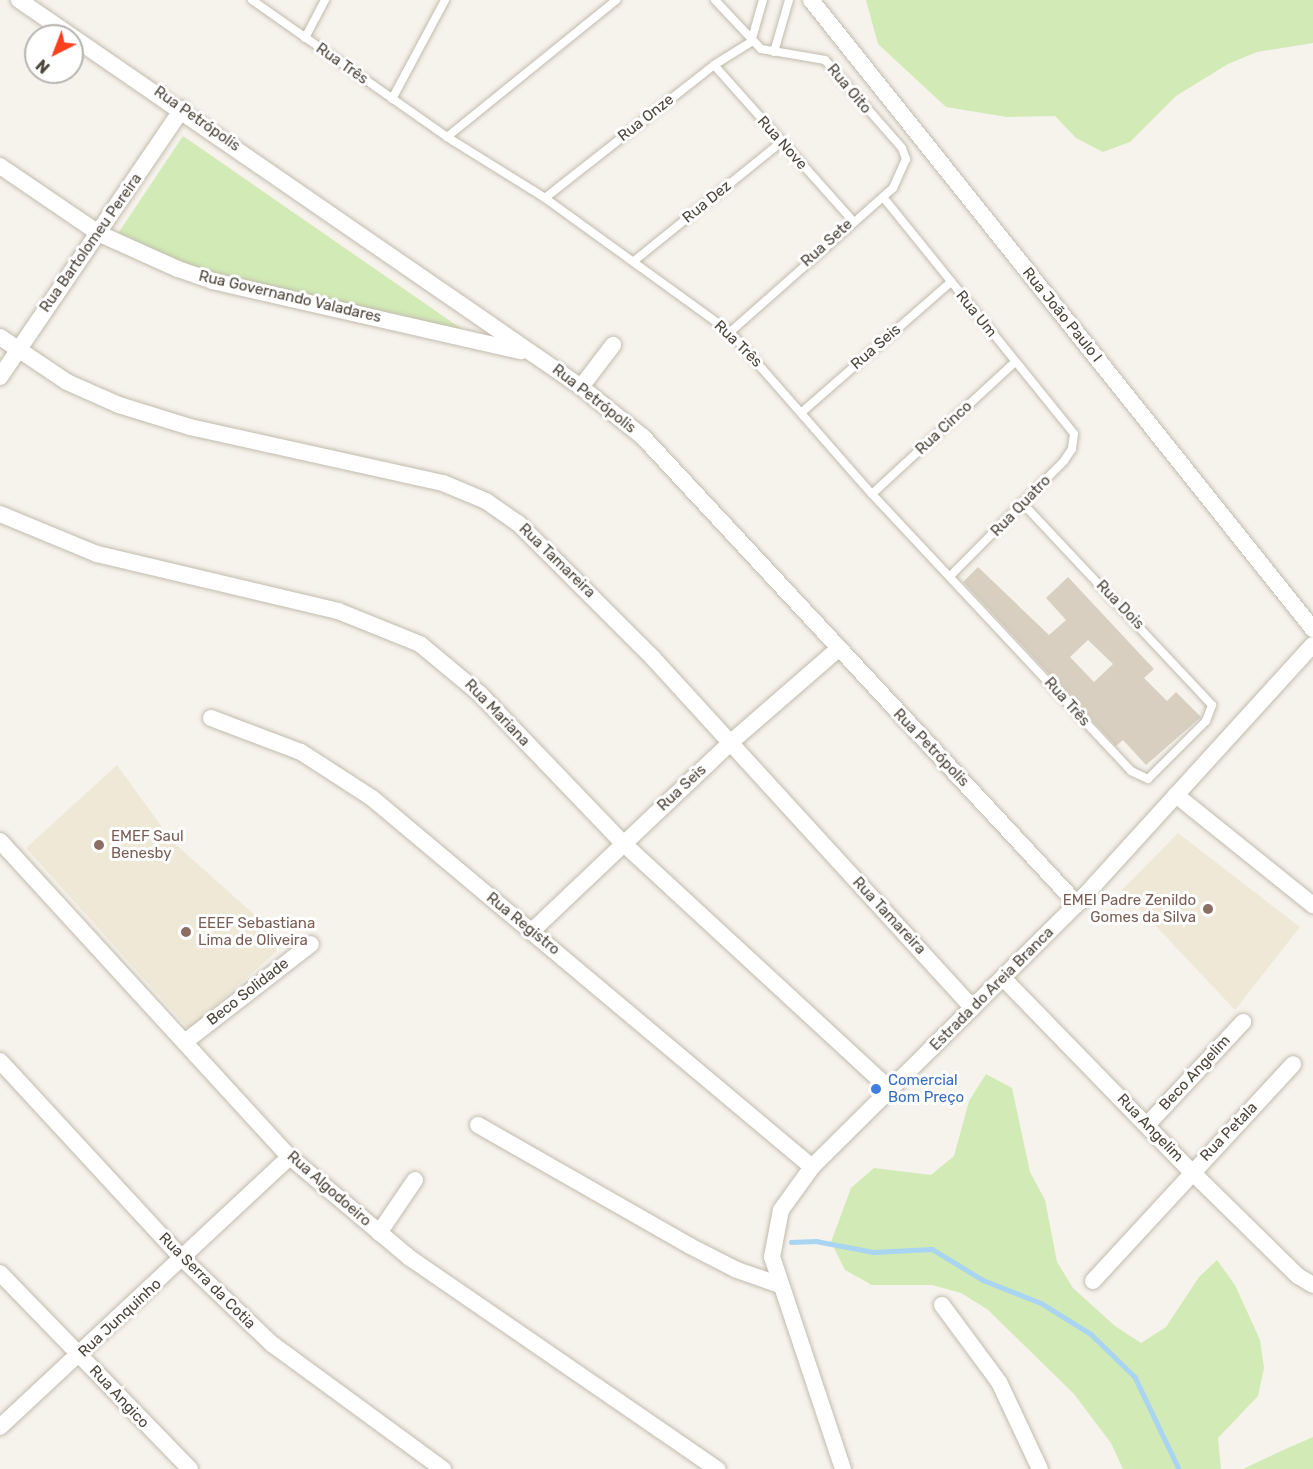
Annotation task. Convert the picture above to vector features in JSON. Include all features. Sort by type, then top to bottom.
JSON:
[{"type":"street","name":"Rua Petrópolis","points":[[19,0],[183,109],[582,387],[673,466],[837,650],[1077,904]]},
{"type":"street","name":"Rua João Paulo I","points":[[811,0],[1313,629]]},
{"type":"street","name":"Rua Bartolomeu Pereira","points":[[0,377],[16,348],[100,234],[183,109]]},
{"type":"street","name":"Rua Governando Valadares","points":[[0,166],[100,234],[212,281],[534,354]]},
{"type":"street","name":"Rua Tamareira","points":[[0,338],[67,382],[119,405],[190,427],[443,483],[486,501],[518,523],[602,604],[973,1008]]},
{"type":"street","points":[[582,387],[613,345]]},
{"type":"street","name":"Rua Mariana","points":[[0,514],[87,551],[338,611],[420,644],[480,694],[623,843],[890,1089]]},
{"type":"street","name":"Estrada do Areia Branca","points":[[843,1469],[772,1257],[776,1224],[812,1167],[1077,904],[1313,645]]},
{"type":"street","name":"Rua Seis","points":[[532,931],[730,743],[837,650]]},
{"type":"street","name":"Rua Registro","points":[[211,718],[324,765],[372,798],[812,1167]]},
{"type":"street","points":[[1176,795],[1313,905]]},
{"type":"street","name":"Rua Algodoeiro","points":[[0,841],[186,1041],[290,1157],[378,1233],[717,1469]]},
{"type":"street","name":"Beco Solidade","points":[[186,1041],[311,944]]},
{"type":"street","name":"Rua Angelim","points":[[1003,978],[1191,1171],[1298,1276],[1313,1285]]},
{"type":"street","name":"Beco Angelim","points":[[1148,1125],[1243,1022]]},
{"type":"street","name":"Rua Serra da Cotia","points":[[0,1061],[183,1260],[272,1344],[444,1469]]},
{"type":"street","name":"Rua Petala","points":[[1093,1281],[1191,1171],[1293,1064]]},
{"type":"street","points":[[478,1125],[690,1246],[737,1270],[780,1285]]},
{"type":"street","name":"Rua Junquinho","points":[[0,1427],[183,1260],[290,1157]]},
{"type":"street","points":[[378,1233],[415,1180]]},
{"type":"street","name":"Rua Angico","points":[[0,1273],[190,1469]]},
{"type":"street","points":[[942,1305],[999,1382],[1040,1469]]},
{"type":"lane","name":"Rua Três","points":[[252,0],[447,137],[545,198],[730,332],[872,494],[951,574],[1131,771],[1145,778]]},
{"type":"lane","points":[[305,38],[325,0]]},
{"type":"lane","points":[[392,99],[445,0]]},
{"type":"lane","points":[[447,137],[616,0]]},
{"type":"lane","points":[[715,0],[751,42]]},
{"type":"lane","points":[[751,42],[763,0]]},
{"type":"lane","points":[[774,52],[789,0]]},
{"type":"lane","name":"Rua Oito","points":[[751,42],[774,52],[825,60],[902,148]]},
{"type":"lane","name":"Rua Onze","points":[[545,198],[714,64],[751,42]]},
{"type":"lane","name":"Rua Nove","points":[[714,64],[780,143],[852,220]]},
{"type":"lane","name":"Rua Dez","points":[[634,261],[780,143]]},
{"type":"lane","name":"Rua Sete","points":[[730,332],[852,220],[883,197],[903,174],[906,159],[902,148]]},
{"type":"lane","name":"Rua Um","points":[[883,197],[1015,362],[1072,428]]},
{"type":"lane","name":"Rua Seis","points":[[802,412],[951,282]]},
{"type":"lane","name":"Rua Cinco","points":[[872,494],[1015,362]]},
{"type":"lane","name":"Rua Quatro","points":[[951,574],[1024,505],[1072,449],[1072,428]]},
{"type":"lane","name":"Rua Dois","points":[[1024,505],[1206,695],[1213,708],[1206,721],[1145,778]]},
{"type":"shaded area","name":"EEEF Sebastiana Lima de Oliveira","points":[[117,765],[172,841],[286,943],[189,1029],[26,848]]},
{"type":"shaded area","name":"EMEI Padre Zenildo Gomes da Silva","points":[[1178,833],[1300,927],[1235,1010],[1122,890]]},
{"type":"green space","points":[[866,0],[1313,0],[1313,43],[1257,52],[1228,64],[1176,96],[1130,142],[1103,152],[1076,138],[1055,116],[1007,117],[946,107],[878,44]]},
{"type":"green space","points":[[183,136],[495,352],[111,244]]},
{"type":"green space","points":[[986,1074],[1012,1088],[1030,1172],[1045,1200],[1057,1262],[1073,1288],[1115,1326],[1141,1343],[1166,1327],[1199,1277],[1217,1260],[1235,1285],[1260,1340],[1264,1368],[1258,1396],[1218,1438],[1221,1469],[1123,1469],[1111,1443],[1074,1394],[987,1309],[961,1293],[932,1285],[872,1285],[845,1270],[831,1242],[851,1188],[874,1168],[931,1175],[954,1156],[969,1101]]},
{"type":"green space","points":[[1313,1437],[1313,1469],[1243,1469],[1281,1451]]},
{"type":"building","points":[[978,567],[1049,635],[1066,620],[1046,598],[1068,577],[1154,669],[1144,678],[1167,701],[1176,692],[1201,717],[1146,765],[1123,740],[1116,746],[963,582]],"holes":[[[1088,640],[1113,664],[1094,682],[1070,657]]]},
{"type":"waterway","points":[[791,1242],[816,1241],[873,1252],[932,1249],[983,1280],[1041,1303],[1091,1334],[1135,1377],[1179,1469]]},
{"type":"place","name":"EMEF Saul Benesby","points":[[99,845]]},
{"type":"place","name":"EMEI Padre Zenildo Gomes da Silva","points":[[1208,909]]},
{"type":"place","name":"EEEF Sebastiana Lima de Oliveira","points":[[186,932]]},
{"type":"place","name":"Comercial Bom Preço","points":[[876,1089]]}]
